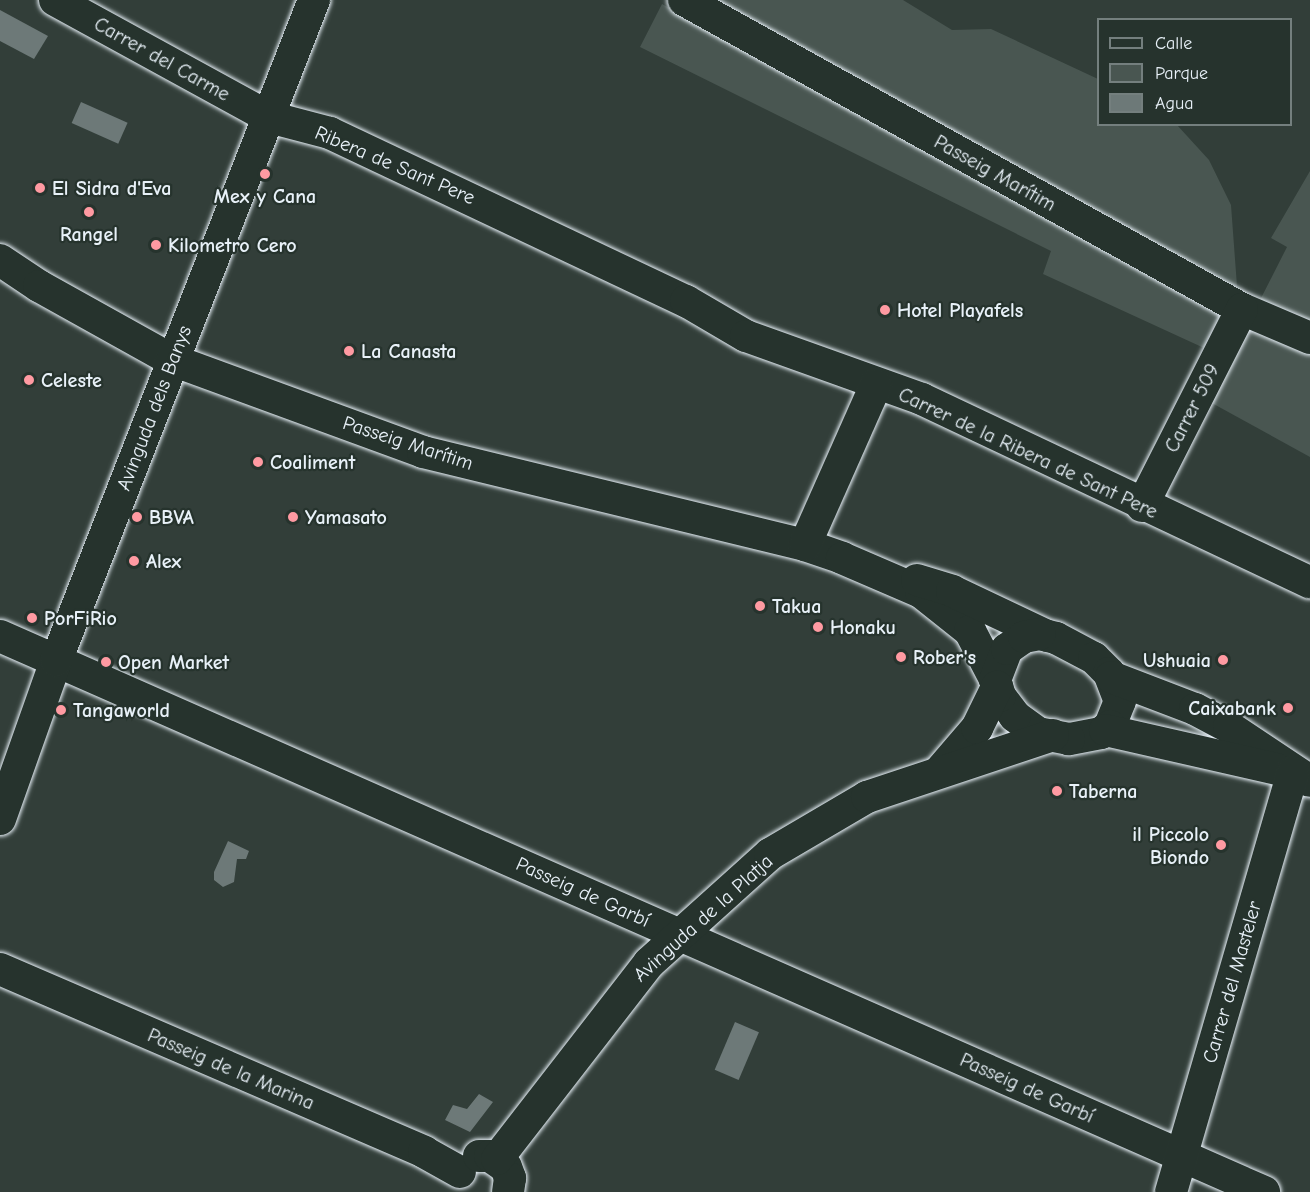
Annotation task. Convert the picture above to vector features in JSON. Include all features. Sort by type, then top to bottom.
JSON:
[{"type":"street","name":"Carrer del Carme","points":[[55,0],[269,117]]},
{"type":"street","name":"Avinguda dels Banys","points":[[0,819],[56,661],[314,0]]},
{"type":"street","name":"Passeig Marítim","points":[[684,0],[1242,309],[1310,338]]},
{"type":"street","name":"Ribera de Sant Pere","points":[[269,117],[330,133],[486,204]]},
{"type":"street","name":"Carrer de la Ribera de Sant Pere","points":[[486,204],[686,301],[746,336],[876,385],[922,399],[1142,506],[1310,582]]},
{"type":"street","name":"Passeig Marítim","points":[[0,260],[39,286],[172,360],[423,452],[805,545],[952,591],[1047,636]]},
{"type":"street","name":"Carrer 509","points":[[1142,506],[1242,309]]},
{"type":"street","points":[[805,545],[876,385]]},
{"type":"street","name":"Passeig Marítim","points":[[842,558],[921,592],[970,631],[996,683]]},
{"type":"street","name":"Passeig de Garbí","points":[[0,636],[1263,1192]]},
{"type":"street","points":[[939,772],[977,728],[1007,650],[1024,637],[1047,636],[1094,658],[1111,677],[1120,701],[1105,730]]},
{"type":"street","points":[[1111,677],[1195,709],[1304,773]]},
{"type":"street","points":[[996,683],[1015,716],[1038,733],[1088,738],[1105,730],[1304,773]]},
{"type":"street","name":"Avinguda de la Platja","points":[[497,1159],[632,982],[770,854],[867,797],[1053,735]]},
{"type":"street","name":"Carrer del Masteler","points":[[1171,1192],[1304,773]]},
{"type":"street","name":"Passeig de la Marina","points":[[0,969],[424,1152],[460,1182]]},
{"type":"street","points":[[460,1182],[478,1156],[497,1159],[509,1174],[511,1191]]},
{"type":"green space","points":[[697,0],[903,0],[952,30],[991,29],[1097,79],[1097,126],[1178,126],[1209,160],[1231,205],[1237,286],[1231,297]]},
{"type":"green space","points":[[662,4],[1222,313],[1204,348],[1043,274],[1051,251],[640,47]]},
{"type":"green space","points":[[1310,171],[1310,331],[1256,308],[1287,247],[1271,238]]},
{"type":"green space","points":[[1246,327],[1310,354],[1310,457],[1210,402]]},
{"type":"water","points":[[0,10],[48,36],[34,59],[0,41]]},
{"type":"water","points":[[81,102],[128,123],[118,144],[72,123]]},
{"type":"water","points":[[228,841],[249,851],[246,859],[237,859],[234,882],[223,887],[214,880],[214,872]]},
{"type":"water","points":[[735,1022],[759,1032],[739,1080],[715,1070]]},
{"type":"water","points":[[479,1094],[493,1102],[470,1132],[445,1120],[453,1105],[467,1109]]},
{"type":"place","name":"Mex y Cana","points":[[265,174]]},
{"type":"place","name":"El Sidra d'Eva","points":[[40,188]]},
{"type":"place","name":"Rangel","points":[[89,212]]},
{"type":"place","name":"Kilometro Cero","points":[[156,245]]},
{"type":"place","name":"Hotel Playafels","points":[[885,310]]},
{"type":"place","name":"La Canasta","points":[[349,351]]},
{"type":"place","name":"Celeste","points":[[29,380]]},
{"type":"place","name":"Coaliment","points":[[258,462]]},
{"type":"place","name":"BBVA","points":[[137,517]]},
{"type":"place","name":"Yamasato","points":[[293,517]]},
{"type":"place","name":"Alex","points":[[134,561]]},
{"type":"place","name":"Takua","points":[[760,606]]},
{"type":"place","name":"PorFiRio","points":[[32,618]]},
{"type":"place","name":"Honaku","points":[[818,627]]},
{"type":"place","name":"Rober's","points":[[901,657]]},
{"type":"place","name":"Ushuaia","points":[[1223,660]]},
{"type":"place","name":"Open Market","points":[[106,662]]},
{"type":"place","name":"Caixabank","points":[[1288,708]]},
{"type":"place","name":"Tangaworld","points":[[61,710]]},
{"type":"place","name":"Taberna","points":[[1057,791]]},
{"type":"place","name":"il Piccolo Biondo","points":[[1221,845]]}]
